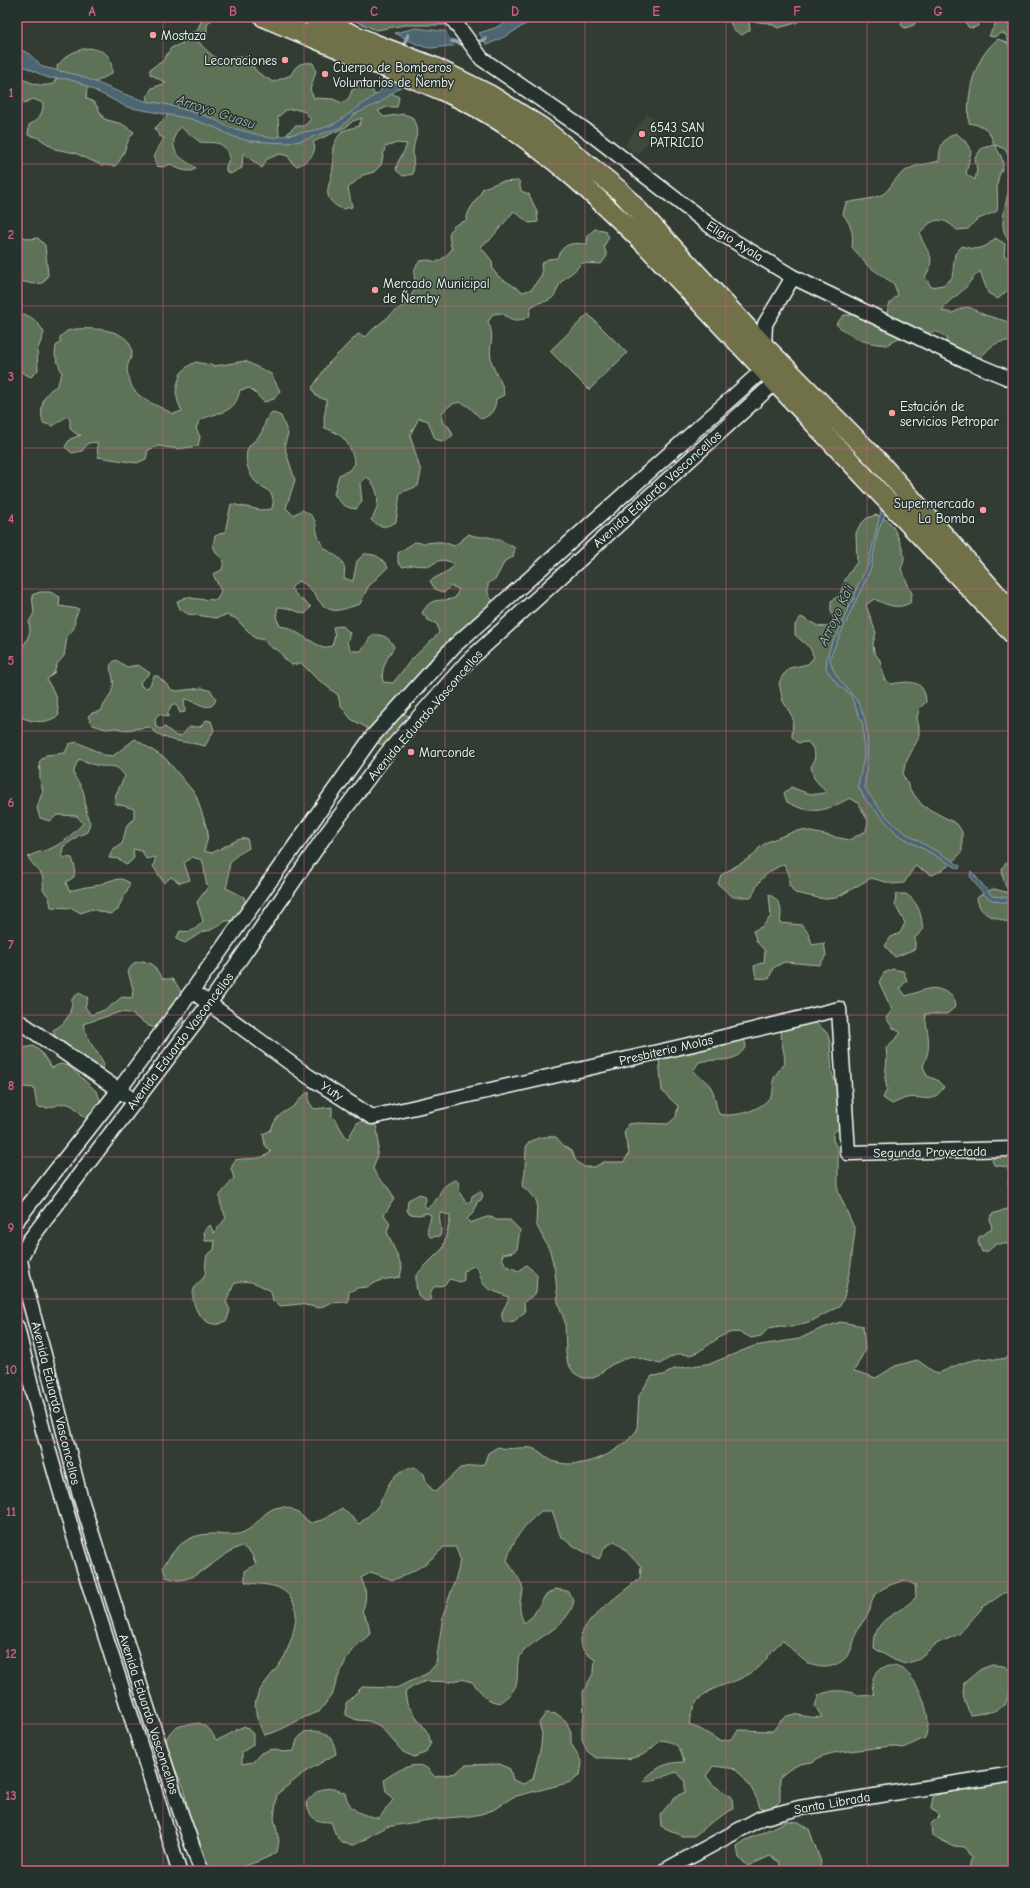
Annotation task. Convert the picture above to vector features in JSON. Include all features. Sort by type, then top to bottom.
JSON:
[{"type":"highway","points":[[264,17],[367,50],[490,96],[541,127],[620,190],[764,346],[776,374],[877,460],[1013,613]]},
{"type":"highway","points":[[313,17],[367,50]]},
{"type":"highway","points":[[431,75],[522,136],[587,186],[776,374],[1013,634]]},
{"type":"street","name":"Eligio Ayala","points":[[452,19],[482,59],[591,134],[717,231],[793,276],[967,361],[1013,380]]},
{"type":"street","points":[[776,374],[764,346],[765,324],[793,276]]},
{"type":"street","name":"Avenida Eduardo Vasconcellos","points":[[17,1220],[119,1090],[192,992],[372,737],[453,647],[776,374]]},
{"type":"street","name":"Avenida Eduardo Vasconcellos","points":[[200,1871],[200,1867],[180,1811],[80,1496],[50,1373],[23,1277],[20,1259],[29,1241],[210,1004],[327,833],[387,753],[468,661],[776,374]]},
{"type":"street","name":"Yuty","points":[[192,992],[308,1076],[372,1117],[493,1089]]},
{"type":"street","name":"Presbiterio Molas","points":[[493,1089],[711,1040],[838,1009],[848,1153]]},
{"type":"street","points":[[17,1020],[136,1102]]},
{"type":"street","name":"Segunda Proyectada","points":[[848,1153],[1013,1149]]},
{"type":"street","name":"Avenida Eduardo Vasconcellos","points":[[17,1327],[29,1378],[73,1530],[179,1871]]},
{"type":"street","name":"Santa Librada","points":[[664,1871],[761,1818],[799,1808],[1013,1774]]},
{"type":"shaded area","name":"6543 SAN PATRICIO","points":[[647,114],[661,124],[638,155],[624,145]]},
{"type":"green space","points":[[203,17],[214,17],[207,25],[207,35],[198,40],[203,46],[222,63],[227,61],[230,57],[247,57],[257,72],[273,82],[291,75],[299,64],[313,63],[316,71],[310,90],[314,98],[333,99],[342,103],[349,98],[352,90],[361,85],[371,86],[374,94],[382,97],[391,93],[399,97],[397,107],[387,107],[378,111],[384,117],[403,114],[412,117],[417,133],[413,148],[413,174],[403,176],[396,170],[407,144],[397,143],[385,147],[381,165],[374,172],[363,175],[348,188],[352,207],[342,209],[330,200],[328,191],[333,167],[334,144],[342,131],[359,126],[362,118],[353,121],[346,127],[313,142],[314,150],[311,157],[297,166],[293,164],[288,156],[280,154],[267,159],[262,168],[243,153],[242,168],[230,174],[226,171],[226,166],[230,157],[224,147],[215,143],[200,142],[181,127],[175,136],[175,150],[180,157],[196,168],[189,171],[180,169],[171,164],[162,167],[157,166],[155,162],[155,155],[164,138],[159,136],[155,128],[169,114],[149,105],[147,96],[152,88],[166,83],[150,74],[150,69],[163,61],[171,48],[183,43],[180,36],[197,31]],"holes":[[[295,109],[305,112],[311,119],[304,126],[295,126],[287,134],[288,140],[276,141],[279,135],[278,117],[286,110]]]},
{"type":"green space","points":[[346,17],[442,17],[446,25],[405,25],[376,30]]},
{"type":"green space","points":[[727,17],[803,17],[796,23],[778,28],[769,23],[749,21],[750,30],[742,35],[734,30]]},
{"type":"green space","points":[[903,17],[913,17],[916,20],[914,25],[905,28],[901,25]]},
{"type":"green space","points":[[963,17],[977,17],[978,26],[972,28],[968,27]]},
{"type":"green space","points":[[999,17],[1013,17],[1013,53],[1006,35],[1002,33],[994,37],[989,36]]},
{"type":"green space","points":[[998,39],[1008,43],[1013,66],[1011,94],[1013,102],[1013,249],[1003,226],[1003,216],[1011,178],[1011,168],[1005,149],[995,145],[1003,162],[1003,168],[997,184],[997,211],[976,220],[968,229],[957,230],[952,225],[942,220],[937,220],[928,225],[920,234],[931,259],[929,270],[925,277],[931,287],[943,285],[952,278],[955,254],[962,246],[976,249],[988,245],[995,238],[1005,244],[1004,255],[1013,262],[1013,285],[998,299],[988,293],[980,271],[942,311],[953,313],[967,307],[985,315],[1013,324],[1013,341],[1004,341],[992,346],[975,364],[968,369],[952,363],[949,360],[946,351],[947,338],[938,332],[902,338],[887,345],[860,340],[848,334],[836,324],[844,315],[856,315],[877,325],[888,324],[887,315],[889,304],[898,295],[894,284],[867,265],[852,247],[853,237],[851,229],[843,214],[846,203],[882,195],[902,173],[912,167],[939,161],[942,144],[947,138],[956,133],[965,141],[971,151],[966,174],[975,180],[977,170],[975,158],[982,148],[994,145],[986,129],[969,123],[969,100],[973,77],[977,66],[990,47]]},
{"type":"green space","points":[[89,48],[104,52],[107,55],[111,62],[112,73],[90,86],[87,89],[86,98],[95,103],[104,119],[122,124],[134,132],[128,140],[122,157],[115,166],[101,165],[75,153],[55,149],[39,138],[28,135],[29,125],[40,116],[43,103],[33,99],[24,103],[17,110],[17,76],[38,85],[53,84],[58,76],[57,66],[60,62],[67,56],[79,50]]},
{"type":"green space","points":[[519,181],[521,191],[529,194],[537,212],[538,222],[529,223],[514,211],[489,241],[480,246],[492,261],[493,270],[499,277],[523,292],[532,289],[542,274],[541,264],[548,259],[557,258],[566,246],[573,244],[587,244],[588,235],[595,229],[604,230],[609,237],[604,246],[607,256],[601,264],[581,263],[561,282],[555,295],[551,299],[531,307],[529,317],[521,320],[515,320],[508,318],[502,313],[493,314],[488,322],[492,337],[490,354],[492,364],[502,385],[504,395],[496,399],[494,409],[490,414],[481,419],[463,403],[453,404],[448,407],[442,413],[442,422],[449,427],[453,435],[445,442],[435,439],[428,421],[419,418],[410,435],[421,472],[418,486],[400,493],[396,522],[386,526],[377,525],[371,520],[378,503],[377,492],[367,477],[360,483],[362,502],[356,509],[349,508],[343,504],[334,494],[339,475],[348,471],[355,464],[346,441],[337,433],[325,428],[324,420],[326,400],[316,396],[312,388],[328,364],[358,334],[366,337],[372,330],[407,302],[417,286],[414,270],[417,264],[420,261],[428,260],[437,262],[445,257],[452,249],[449,238],[451,230],[456,225],[466,221],[471,207],[483,188],[500,182]]},
{"type":"green space","points":[[17,227],[21,236],[29,239],[38,238],[45,245],[48,275],[43,283],[33,284],[17,280]]},
{"type":"green space","points":[[24,314],[36,321],[44,333],[37,351],[38,370],[31,377],[21,372],[17,344],[17,315]]},
{"type":"green space","points":[[588,314],[627,353],[589,390],[550,351]]},
{"type":"green space","points":[[76,329],[111,331],[126,339],[130,345],[132,354],[127,369],[133,389],[147,401],[173,414],[182,411],[176,392],[181,373],[188,366],[196,362],[215,366],[245,361],[271,374],[280,391],[274,399],[264,402],[250,388],[240,390],[234,404],[230,408],[200,420],[196,428],[200,437],[198,446],[178,449],[158,446],[148,450],[146,459],[137,463],[98,457],[97,442],[88,443],[82,451],[72,453],[65,447],[70,439],[81,435],[78,435],[70,429],[70,420],[67,416],[53,426],[43,423],[42,407],[45,397],[48,392],[57,386],[62,373],[55,355],[56,346],[60,343],[60,337],[67,331]]},
{"type":"green space","points":[[272,412],[281,416],[288,434],[285,443],[286,452],[295,480],[286,508],[293,515],[302,510],[312,516],[316,523],[320,541],[328,551],[341,560],[344,570],[344,578],[353,581],[357,561],[364,554],[378,557],[388,567],[368,587],[360,604],[338,610],[326,608],[309,588],[298,581],[291,588],[311,607],[305,614],[288,608],[278,607],[276,617],[280,626],[289,628],[323,648],[332,646],[335,636],[333,627],[343,626],[350,633],[347,643],[351,651],[361,651],[372,635],[385,637],[394,647],[383,669],[382,678],[383,682],[393,683],[411,660],[439,633],[437,624],[428,620],[422,613],[426,607],[436,601],[455,598],[459,589],[450,586],[444,593],[435,589],[430,581],[455,565],[448,561],[442,560],[430,566],[412,565],[403,567],[398,563],[398,553],[415,542],[442,542],[454,546],[469,534],[480,537],[495,538],[515,548],[513,557],[505,561],[496,578],[488,584],[488,594],[493,602],[443,655],[426,666],[395,717],[404,713],[412,719],[389,745],[379,744],[373,738],[369,729],[351,719],[340,704],[338,695],[315,677],[301,663],[292,665],[279,651],[270,647],[264,640],[255,638],[235,618],[226,615],[217,618],[188,614],[180,609],[177,601],[187,597],[217,600],[221,591],[213,574],[222,570],[224,561],[217,554],[213,546],[215,536],[225,532],[231,504],[261,510],[272,509],[272,496],[268,490],[254,480],[249,472],[246,458],[250,445],[261,433]]},
{"type":"green space","points":[[876,515],[890,523],[897,535],[904,556],[901,569],[912,594],[910,603],[905,605],[892,606],[874,599],[866,605],[876,633],[873,643],[874,652],[880,660],[884,679],[891,684],[910,682],[919,685],[923,689],[926,702],[919,709],[917,718],[919,737],[905,764],[903,775],[911,791],[923,806],[957,824],[962,832],[962,851],[949,865],[932,875],[915,866],[904,883],[893,884],[871,878],[836,898],[824,899],[795,893],[789,885],[789,874],[784,864],[768,873],[760,881],[752,897],[733,897],[718,884],[721,875],[753,856],[759,848],[767,842],[802,830],[849,840],[866,831],[868,821],[858,803],[850,798],[826,809],[819,810],[804,809],[787,802],[784,793],[791,787],[813,794],[826,792],[814,778],[811,767],[815,757],[813,748],[808,742],[798,743],[792,737],[793,718],[783,701],[779,683],[783,675],[790,668],[808,664],[814,657],[810,648],[795,635],[795,625],[801,617],[818,626],[827,627],[834,620],[831,611],[831,601],[839,596],[846,578],[857,562],[856,533],[860,525],[867,518]]},
{"type":"green space","points":[[40,592],[50,592],[60,597],[59,606],[79,609],[75,618],[74,628],[67,637],[64,656],[57,664],[54,673],[47,680],[56,696],[59,715],[49,720],[39,722],[17,716],[17,649],[22,648],[30,631],[29,622],[34,613],[32,595]]},
{"type":"green space","points":[[116,660],[127,667],[138,665],[150,673],[140,682],[142,687],[147,688],[154,676],[158,676],[172,690],[177,691],[202,688],[211,691],[216,699],[214,704],[210,706],[184,699],[185,712],[180,713],[176,704],[172,704],[168,712],[168,717],[159,714],[155,718],[156,727],[160,729],[165,727],[176,736],[181,736],[190,727],[200,727],[206,720],[211,721],[214,730],[205,746],[169,739],[149,727],[125,730],[116,728],[106,729],[93,725],[88,716],[92,713],[101,711],[110,696],[114,683],[110,667]]},
{"type":"green space","points":[[135,739],[166,759],[196,795],[208,832],[204,851],[212,853],[237,840],[247,838],[249,848],[231,861],[226,888],[244,897],[246,906],[236,920],[226,921],[211,930],[202,932],[185,943],[176,939],[180,931],[193,930],[203,921],[197,902],[208,887],[202,860],[192,857],[184,863],[190,880],[180,883],[171,877],[164,883],[153,866],[156,857],[146,859],[142,851],[133,849],[134,858],[127,865],[119,859],[109,858],[113,849],[122,844],[127,825],[134,819],[134,809],[114,803],[116,794],[125,776],[117,768],[112,766],[100,766],[79,759],[74,775],[84,794],[86,812],[90,823],[87,832],[78,836],[63,847],[62,857],[72,858],[75,867],[74,877],[66,882],[69,891],[95,886],[112,880],[122,879],[130,883],[118,910],[110,914],[91,909],[81,913],[72,908],[51,907],[49,897],[43,890],[42,875],[28,857],[56,846],[83,823],[77,816],[57,815],[50,821],[40,818],[37,808],[43,790],[40,780],[39,762],[46,755],[65,753],[69,744],[77,742],[104,755],[113,756]]},
{"type":"green space","points":[[1013,859],[1013,889],[1006,887],[1002,868],[1008,861]]},
{"type":"green space","points":[[994,889],[1013,894],[1013,926],[1007,922],[986,914],[979,905],[977,898],[985,892]]},
{"type":"green space","points":[[769,894],[779,903],[781,910],[780,923],[802,925],[809,934],[812,945],[824,943],[826,955],[820,965],[784,962],[773,968],[769,979],[756,978],[754,966],[764,962],[765,951],[757,942],[753,931],[763,926],[771,916]]},
{"type":"green space","points":[[896,894],[906,894],[917,906],[923,930],[915,938],[915,949],[895,957],[885,946],[891,937],[900,933],[905,923],[895,905]]},
{"type":"green space","points":[[143,961],[152,964],[163,979],[172,979],[176,984],[183,999],[184,1022],[176,1029],[168,1031],[149,1026],[130,1013],[120,1012],[83,1024],[89,1041],[104,1064],[101,1073],[75,1059],[65,1043],[56,1039],[53,1030],[58,1028],[65,1021],[71,1009],[72,999],[79,993],[88,998],[85,1007],[91,1015],[107,1009],[122,997],[132,998],[133,989],[128,971],[134,963]]},
{"type":"green space","points":[[893,969],[903,971],[907,980],[900,988],[906,996],[930,989],[940,990],[953,997],[955,1007],[947,1014],[925,1014],[929,1046],[923,1066],[927,1076],[937,1080],[944,1087],[939,1093],[931,1098],[913,1097],[892,1104],[883,1098],[887,1089],[885,1078],[887,1058],[886,1048],[901,1033],[892,1027],[886,1018],[892,1010],[879,982],[884,973]]},
{"type":"green space","points":[[808,1018],[819,1025],[827,1033],[830,1042],[832,1074],[841,1095],[845,1124],[833,1133],[833,1140],[838,1150],[838,1191],[855,1230],[851,1264],[844,1297],[840,1306],[812,1321],[791,1327],[780,1326],[769,1328],[761,1336],[751,1338],[742,1333],[728,1333],[693,1354],[680,1354],[660,1364],[631,1356],[611,1365],[594,1378],[583,1378],[574,1373],[568,1364],[566,1354],[565,1322],[558,1302],[555,1271],[550,1251],[536,1224],[537,1202],[531,1193],[522,1186],[527,1144],[541,1138],[556,1137],[563,1145],[572,1151],[576,1161],[584,1167],[594,1167],[604,1162],[624,1162],[629,1153],[624,1133],[628,1124],[668,1124],[676,1117],[678,1106],[662,1091],[659,1059],[715,1033],[735,1027],[743,1034],[746,1046],[741,1052],[731,1059],[699,1062],[693,1071],[710,1086],[719,1114],[733,1115],[748,1112],[768,1100],[772,1094],[775,1077],[785,1064],[781,1032],[789,1025]]},
{"type":"green space","points":[[33,1046],[41,1052],[52,1068],[60,1064],[69,1066],[97,1092],[104,1110],[90,1121],[68,1104],[61,1104],[47,1108],[37,1107],[34,1088],[24,1087],[17,1083],[17,1059],[20,1057],[24,1048]]},
{"type":"green space","points":[[309,1092],[309,1102],[314,1109],[332,1107],[332,1117],[348,1139],[357,1123],[366,1120],[375,1123],[378,1135],[378,1146],[373,1169],[390,1190],[394,1199],[384,1215],[390,1223],[387,1232],[402,1267],[400,1277],[381,1280],[367,1287],[357,1288],[349,1292],[348,1302],[329,1303],[320,1308],[300,1304],[281,1306],[273,1301],[271,1291],[253,1283],[240,1282],[234,1284],[226,1302],[230,1310],[227,1320],[219,1324],[207,1322],[198,1313],[193,1301],[193,1295],[195,1287],[204,1276],[207,1255],[214,1250],[215,1241],[205,1241],[204,1231],[210,1225],[214,1233],[226,1218],[220,1203],[220,1195],[234,1178],[231,1169],[235,1160],[258,1158],[271,1152],[265,1145],[263,1134],[271,1130],[281,1114],[295,1105]]},
{"type":"green space","points":[[994,1155],[1013,1155],[1013,1189],[1009,1188],[1009,1171],[1006,1167],[994,1165],[992,1160]]},
{"type":"green space","points":[[456,1180],[459,1183],[461,1194],[467,1203],[471,1201],[472,1196],[480,1191],[483,1195],[481,1200],[477,1202],[474,1212],[467,1219],[470,1223],[487,1217],[492,1217],[496,1220],[510,1220],[520,1230],[517,1249],[513,1252],[503,1254],[502,1258],[506,1266],[519,1271],[526,1265],[537,1274],[536,1293],[524,1302],[525,1312],[514,1321],[505,1323],[502,1317],[503,1310],[509,1298],[485,1286],[477,1267],[473,1266],[464,1271],[464,1280],[460,1282],[450,1279],[444,1285],[434,1287],[431,1291],[430,1300],[425,1301],[418,1295],[416,1275],[443,1248],[450,1215],[440,1213],[440,1236],[430,1237],[428,1234],[428,1228],[431,1215],[427,1213],[419,1215],[409,1214],[407,1210],[408,1200],[420,1194],[425,1196],[426,1200],[424,1205],[427,1208],[432,1205],[445,1186]]},
{"type":"green space","points":[[1007,1209],[1013,1210],[1013,1244],[996,1244],[988,1251],[982,1252],[978,1242],[979,1237],[992,1229],[990,1219],[992,1214]]},
{"type":"green space","points":[[840,1322],[863,1326],[865,1350],[854,1371],[876,1378],[895,1366],[917,1360],[937,1374],[968,1361],[1003,1359],[1013,1355],[1013,1590],[1004,1593],[983,1607],[959,1634],[936,1644],[917,1660],[905,1664],[894,1660],[874,1648],[875,1637],[882,1622],[909,1604],[916,1597],[915,1585],[905,1580],[887,1586],[879,1591],[873,1598],[870,1610],[857,1631],[850,1652],[837,1664],[820,1667],[808,1663],[783,1641],[775,1647],[758,1668],[747,1675],[705,1694],[698,1701],[692,1711],[689,1725],[700,1729],[720,1741],[731,1739],[739,1730],[773,1731],[779,1722],[790,1715],[822,1717],[815,1706],[819,1695],[833,1691],[847,1692],[860,1696],[874,1694],[872,1682],[873,1678],[880,1669],[890,1666],[900,1668],[908,1674],[915,1683],[925,1705],[927,1716],[928,1727],[925,1738],[903,1748],[891,1746],[833,1753],[822,1756],[812,1762],[800,1764],[790,1769],[780,1777],[780,1801],[772,1809],[760,1808],[751,1787],[736,1769],[713,1766],[706,1776],[713,1785],[732,1797],[733,1809],[713,1821],[694,1836],[682,1836],[661,1826],[660,1815],[675,1797],[685,1792],[685,1781],[677,1772],[656,1779],[643,1781],[656,1769],[672,1763],[684,1762],[678,1746],[662,1740],[642,1755],[625,1759],[596,1758],[587,1751],[582,1739],[584,1716],[583,1692],[594,1672],[595,1660],[582,1649],[580,1639],[588,1623],[615,1598],[640,1578],[641,1566],[615,1541],[605,1547],[599,1559],[584,1552],[560,1535],[552,1511],[541,1511],[529,1522],[516,1539],[507,1560],[519,1578],[522,1586],[523,1592],[520,1600],[520,1608],[524,1623],[533,1616],[545,1596],[555,1589],[567,1591],[574,1601],[571,1610],[554,1629],[532,1644],[521,1654],[518,1663],[515,1688],[499,1703],[488,1700],[472,1682],[461,1679],[450,1682],[426,1681],[405,1692],[407,1704],[428,1733],[431,1743],[425,1753],[414,1757],[403,1752],[380,1726],[369,1721],[357,1720],[346,1715],[346,1703],[362,1687],[396,1688],[428,1673],[436,1664],[443,1616],[458,1571],[460,1559],[456,1547],[444,1547],[433,1558],[421,1566],[393,1580],[371,1572],[361,1578],[366,1595],[362,1612],[368,1622],[370,1634],[352,1650],[336,1682],[333,1693],[319,1712],[272,1733],[264,1735],[256,1714],[255,1704],[264,1685],[283,1660],[291,1640],[296,1618],[295,1605],[292,1599],[277,1587],[245,1582],[245,1571],[256,1564],[251,1553],[242,1546],[234,1549],[203,1571],[187,1579],[177,1580],[166,1577],[163,1567],[168,1559],[179,1546],[191,1538],[207,1534],[230,1535],[244,1532],[274,1508],[289,1508],[297,1512],[311,1523],[322,1520],[342,1508],[359,1524],[378,1506],[395,1476],[406,1469],[415,1467],[424,1474],[427,1484],[435,1492],[460,1468],[484,1464],[488,1453],[498,1447],[507,1449],[535,1449],[552,1461],[566,1464],[578,1464],[601,1458],[621,1446],[637,1430],[639,1395],[652,1376],[664,1375],[674,1369],[712,1363],[754,1346],[799,1339]]},
{"type":"green space","points":[[992,1665],[1004,1666],[1013,1672],[1013,1683],[1005,1705],[995,1711],[971,1715],[964,1699],[964,1683],[981,1669]]},
{"type":"green space","points":[[546,1713],[557,1714],[566,1721],[571,1732],[571,1743],[582,1763],[580,1775],[571,1782],[513,1797],[493,1810],[481,1814],[435,1819],[386,1827],[354,1845],[342,1843],[335,1833],[331,1822],[321,1821],[314,1818],[306,1803],[310,1798],[323,1789],[328,1788],[339,1790],[345,1793],[349,1804],[361,1814],[379,1818],[393,1800],[386,1791],[384,1780],[399,1770],[418,1765],[429,1770],[435,1777],[456,1773],[465,1765],[500,1764],[510,1769],[513,1780],[523,1784],[533,1779],[541,1746],[542,1734],[539,1723]]},
{"type":"green space","points":[[200,1723],[210,1730],[216,1740],[245,1726],[253,1734],[253,1745],[242,1752],[242,1764],[253,1762],[261,1753],[272,1749],[283,1752],[294,1751],[297,1740],[304,1732],[322,1732],[330,1737],[333,1742],[336,1754],[305,1772],[277,1794],[274,1818],[279,1841],[277,1852],[271,1856],[233,1869],[215,1872],[204,1869],[196,1857],[184,1788],[164,1745],[170,1733],[177,1727]]},
{"type":"green space","points":[[1013,1775],[1013,1871],[969,1871],[971,1858],[965,1847],[954,1846],[932,1836],[931,1824],[939,1816],[931,1808],[933,1797],[954,1788]]},
{"type":"green space","points":[[787,1821],[799,1822],[809,1829],[821,1862],[819,1871],[782,1871],[779,1862],[770,1856],[748,1866],[739,1858],[737,1846],[746,1840]]},
{"type":"water","points":[[515,17],[537,17],[508,35],[487,45],[479,33],[495,28]]},
{"type":"water","points":[[1007,17],[1013,17],[1013,59],[1012,38]]},
{"type":"water","points":[[416,28],[450,32],[457,46],[427,48],[395,33]]},
{"type":"water","points":[[17,48],[28,53],[43,67],[78,75],[145,101],[165,104],[212,118],[228,127],[271,138],[321,129],[336,123],[381,91],[383,72],[406,83],[379,103],[355,114],[341,127],[301,141],[286,143],[249,141],[234,137],[214,127],[191,119],[127,107],[80,83],[68,79],[48,78],[17,63]]},
{"type":"water","points":[[1013,59],[1013,97],[1011,74]]},
{"type":"water","points":[[882,506],[887,511],[878,531],[871,568],[830,657],[831,665],[834,672],[859,704],[864,717],[868,744],[865,788],[883,813],[896,826],[960,866],[959,869],[897,834],[865,799],[858,786],[864,757],[863,725],[850,694],[839,686],[826,669],[827,657],[832,642],[838,634],[848,608],[854,599],[857,587],[868,565]]},
{"type":"water","points":[[971,871],[992,896],[1013,898],[1013,903],[991,900],[983,894],[970,876]]},
{"type":"pier","points":[[445,29],[451,31],[459,47],[455,47]]},
{"type":"waterway","name":"Arroyo Guasu","points":[[402,49],[408,35]]},
{"type":"waterway","name":"Arroyo Guasu","points":[[473,44],[486,39]]},
{"type":"waterway","name":"Arroyo Guasu","points":[[452,41],[466,45]]},
{"type":"place","name":"Mostaza","points":[[153,35]]},
{"type":"place","name":"Lecoraciones","points":[[285,60]]},
{"type":"place","name":"Cuerpo de Bomberos Voluntarios de Ñemby","points":[[325,74]]},
{"type":"place","name":"6543 SAN PATRICIO","points":[[642,134]]},
{"type":"place","name":"Mercado Municipal de Ñemby","points":[[375,290]]},
{"type":"place","name":"Estación de servicios Petropar","points":[[892,413]]},
{"type":"place","name":"Supermercado La Bomba","points":[[983,510]]},
{"type":"place","name":"Marconde","points":[[411,752]]},
{"type":"water label","name":"Arroyo Ka'i","points":[[836,615]]}]
